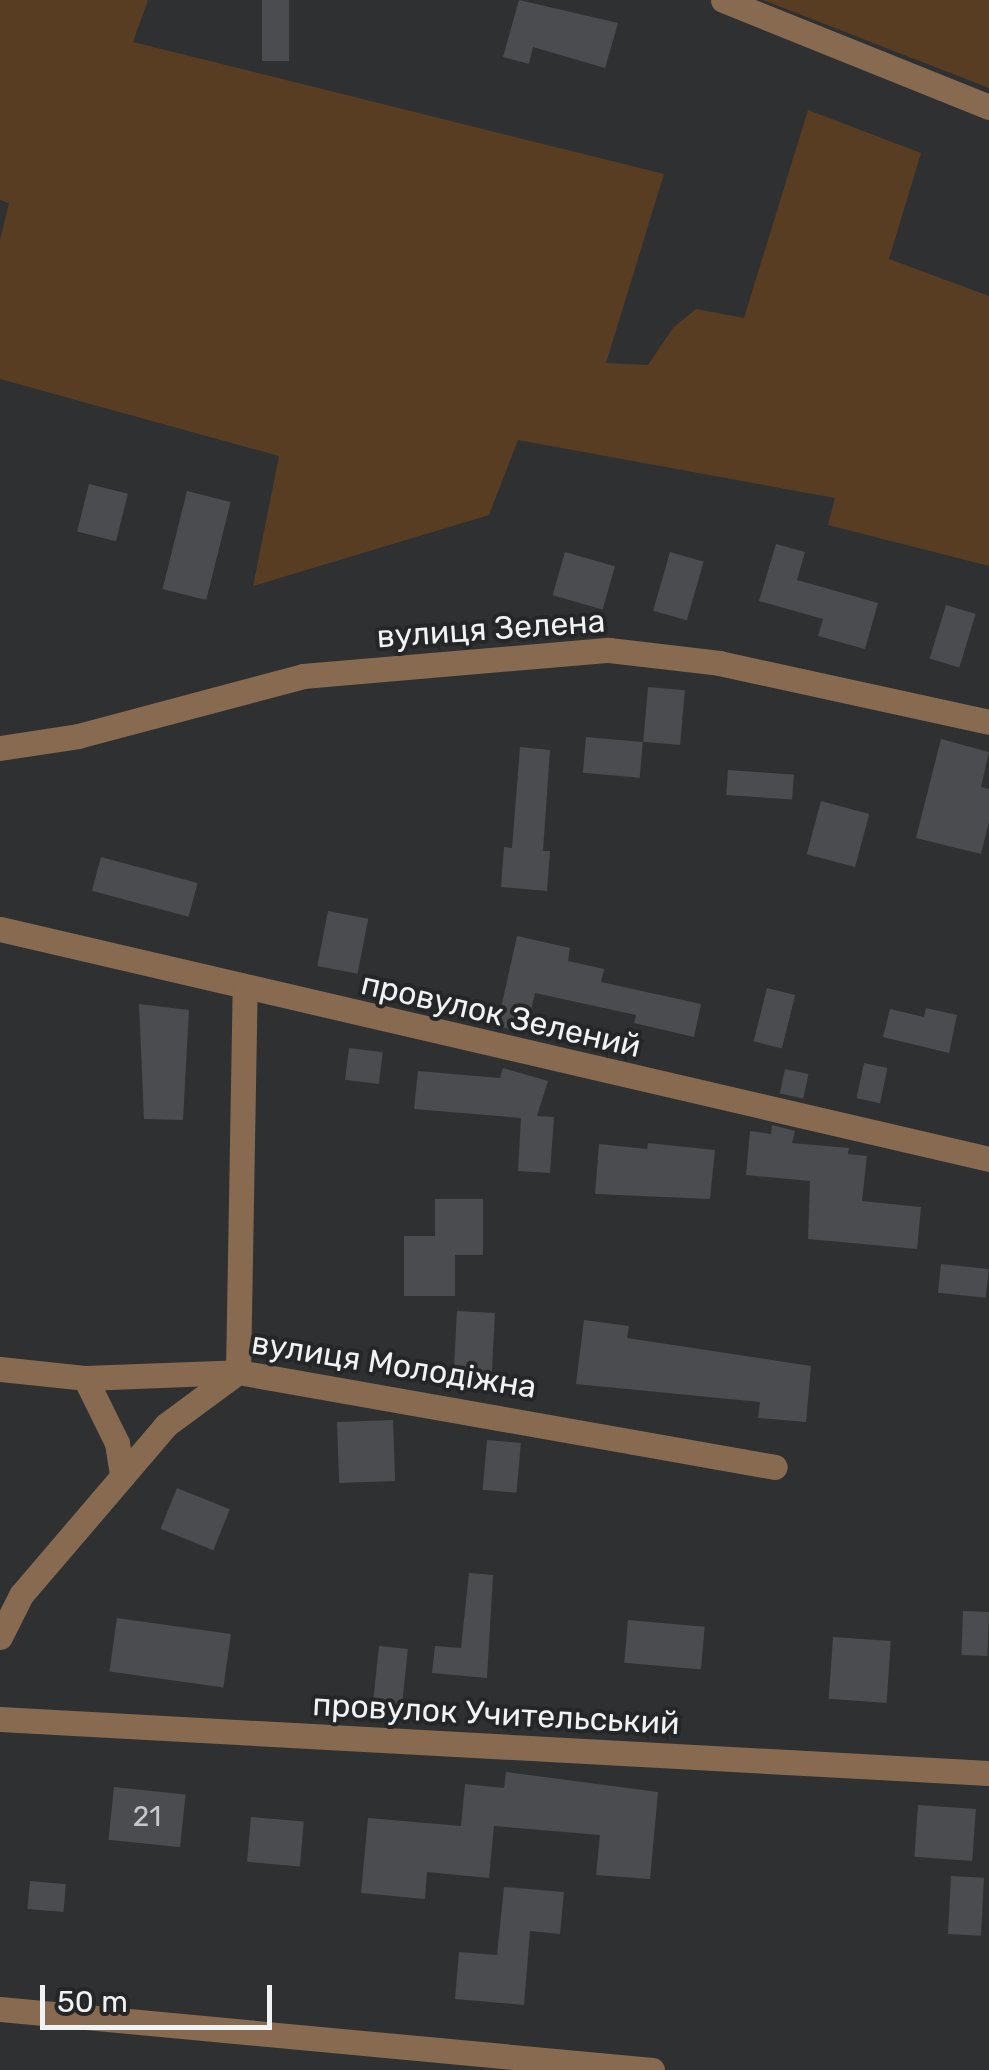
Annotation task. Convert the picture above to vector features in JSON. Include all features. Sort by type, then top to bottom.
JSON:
[{"type":"street","points":[[723,0],[989,107]]},
{"type":"street","name":"вулиця Зелена","points":[[0,748],[78,736],[303,676],[609,650],[719,664],[989,722]]},
{"type":"street","name":"провулок Зелений","points":[[0,929],[245,990],[989,1159]]},
{"type":"street","points":[[0,1637],[21,1595],[166,1425],[238,1372],[245,990]]},
{"type":"street","name":"вулиця Молодіжна","points":[[0,1369],[85,1378],[238,1372],[775,1467]]},
{"type":"street","points":[[85,1378],[117,1443],[122,1475]]},
{"type":"street","name":"провулок Учительський","points":[[0,1719],[989,1773]]},
{"type":"street","points":[[0,2009],[652,2070]]},
{"type":"shaded area","points":[[0,0],[148,0],[133,42],[664,174],[606,363],[648,365],[673,328],[696,309],[744,318],[808,110],[921,153],[889,259],[989,296],[989,566],[828,525],[835,498],[518,440],[489,515],[253,586],[279,456],[0,379],[0,240],[9,203],[0,200]]},
{"type":"shaded area","points":[[763,0],[989,0],[989,88]]},
{"type":"building","points":[[262,0],[289,0],[289,61],[262,61]]},
{"type":"building","points":[[519,0],[618,23],[605,68],[533,47],[529,64],[503,57]]},
{"type":"building","points":[[89,484],[128,494],[116,541],[77,532]]},
{"type":"building","points":[[187,491],[231,502],[206,600],[163,589]]},
{"type":"building","points":[[776,544],[805,552],[797,580],[878,603],[865,649],[818,636],[823,619],[759,601]]},
{"type":"building","points":[[565,552],[615,566],[603,610],[553,595]]},
{"type":"building","points":[[670,552],[704,562],[687,620],[653,611]]},
{"type":"building","points":[[946,605],[976,614],[959,668],[930,659]]},
{"type":"building","points":[[648,687],[685,690],[680,745],[643,742]]},
{"type":"building","points":[[586,737],[643,742],[640,778],[583,773]]},
{"type":"building","points":[[941,739],[989,752],[981,787],[989,789],[989,822],[981,854],[916,838]]},
{"type":"building","points":[[520,747],[550,750],[543,851],[550,851],[547,891],[501,887],[504,847],[512,848]]},
{"type":"building","points":[[728,770],[794,775],[792,800],[726,795]]},
{"type":"building","points":[[821,801],[869,814],[855,867],[807,854]]},
{"type":"building","points":[[101,857],[198,883],[189,917],[92,891]]},
{"type":"building","points":[[328,911],[368,919],[358,974],[317,966]]},
{"type":"building","points":[[517,936],[570,948],[568,961],[604,969],[601,982],[701,1004],[694,1037],[634,1023],[636,1015],[535,993],[526,1033],[497,1026]]},
{"type":"building","points":[[767,988],[795,995],[782,1048],[754,1041]]},
{"type":"building","points":[[139,1004],[189,1010],[183,1120],[144,1119]]},
{"type":"building","points":[[926,1008],[957,1015],[949,1053],[883,1037],[890,1009],[924,1017]]},
{"type":"building","points":[[349,1048],[383,1052],[379,1084],[345,1080]]},
{"type":"building","points":[[864,1063],[887,1068],[880,1103],[857,1098]]},
{"type":"building","points":[[503,1068],[548,1081],[537,1116],[554,1117],[550,1173],[518,1171],[521,1118],[414,1109],[418,1071],[500,1078]]},
{"type":"building","points":[[785,1069],[808,1074],[803,1098],[780,1093]]},
{"type":"building","points":[[772,1125],[795,1131],[792,1143],[849,1148],[848,1154],[867,1156],[862,1201],[921,1207],[917,1249],[808,1239],[810,1181],[746,1175],[750,1131],[771,1134]]},
{"type":"building","points":[[648,1143],[715,1150],[710,1199],[595,1194],[599,1144],[647,1149]]},
{"type":"building","points":[[435,1199],[483,1199],[483,1255],[455,1255],[455,1296],[404,1296],[404,1236],[435,1236]]},
{"type":"building","points":[[941,1264],[989,1269],[986,1298],[938,1293]]},
{"type":"building","points":[[457,1311],[495,1313],[492,1376],[454,1374]]},
{"type":"building","points":[[584,1320],[629,1326],[627,1338],[811,1366],[806,1422],[758,1418],[760,1402],[576,1384]]},
{"type":"building","points":[[393,1420],[395,1481],[339,1483],[337,1422]]},
{"type":"building","points":[[487,1440],[521,1443],[517,1493],[483,1490]]},
{"type":"building","points":[[177,1488],[230,1509],[213,1550],[161,1529]]},
{"type":"building","points":[[469,1573],[493,1575],[487,1678],[432,1673],[435,1646],[461,1648]]},
{"type":"building","points":[[963,1611],[989,1612],[987,1656],[961,1655]]},
{"type":"building","points":[[117,1618],[231,1634],[223,1687],[109,1671]]},
{"type":"building","points":[[628,1620],[705,1627],[701,1670],[624,1663]]},
{"type":"building","points":[[833,1637],[891,1641],[887,1703],[829,1699]]},
{"type":"building","points":[[379,1646],[408,1649],[402,1707],[373,1704]]},
{"type":"building","points":[[506,1772],[658,1792],[650,1879],[596,1875],[600,1835],[494,1826],[489,1878],[427,1872],[425,1899],[361,1893],[368,1818],[461,1826],[465,1784],[504,1788]]},
{"type":"building","points":[[114,1787],[186,1795],[180,1847],[108,1840]]},
{"type":"building","points":[[918,1805],[976,1809],[972,1861],[914,1857]]},
{"type":"building","points":[[251,1817],[304,1822],[300,1866],[247,1862]]},
{"type":"building","points":[[951,1876],[984,1878],[981,1936],[948,1934]]},
{"type":"building","points":[[30,1881],[66,1884],[63,1912],[28,1909]]},
{"type":"building","points":[[504,1887],[564,1892],[560,1934],[530,1931],[524,2005],[455,1999],[459,1952],[497,1955]]}]
